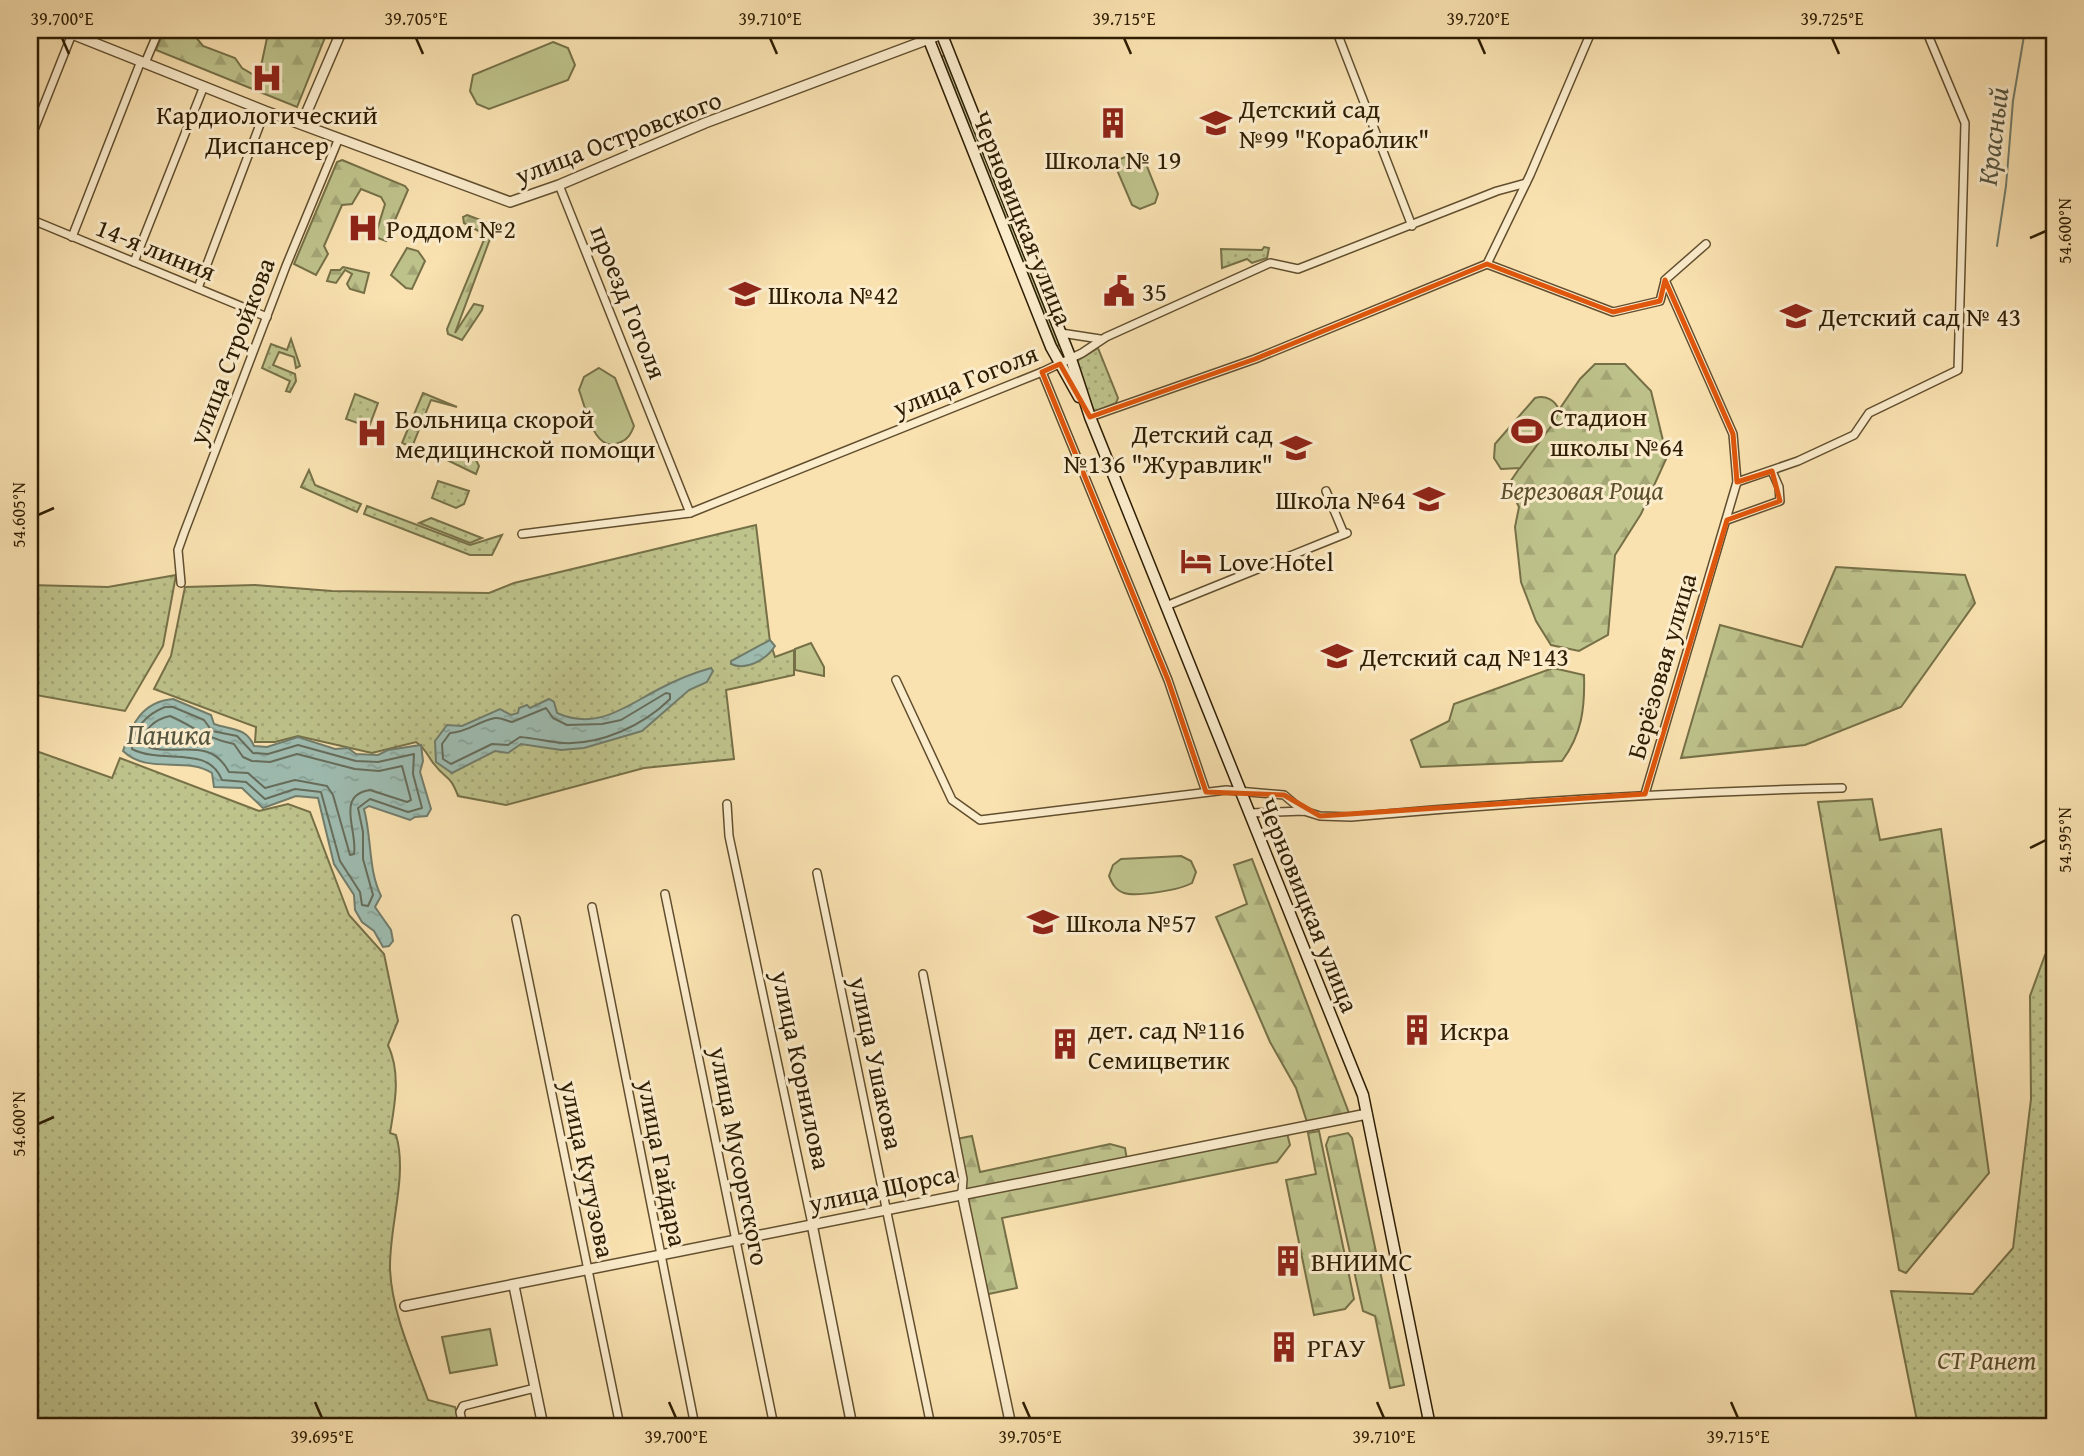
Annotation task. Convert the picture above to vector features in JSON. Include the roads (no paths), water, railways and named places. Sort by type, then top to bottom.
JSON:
[{"type":"main road","name":"Черновицкая улица","points":[[941,32],[1061,333],[1090,417],[1363,1095],[1430,1426]]},
{"type":"main road","name":"Черновицкая улица","points":[[927,35],[1060,364],[1090,417]]},
{"type":"street","name":"улица Островского","points":[[62,30],[73,32],[265,111],[303,122],[510,202],[559,185],[705,123],[927,35],[953,30]]},
{"type":"street","points":[[72,237],[143,62],[159,30]]},
{"type":"street","points":[[303,122],[342,30]]},
{"type":"street","points":[[1336,30],[1412,226]]},
{"type":"street","points":[[1090,417],[1255,359],[1487,264],[1526,183],[1592,30]]},
{"type":"street","points":[[1737,482],[1772,471],[1854,435],[1869,413],[1958,370],[1965,122],[1928,35],[1917,30]]},
{"type":"street","points":[[30,140],[73,32]]},
{"type":"street","points":[[134,262],[204,86]]},
{"type":"street","points":[[198,288],[265,111]]},
{"type":"street","name":"улица Стройкова","points":[[181,583],[178,550],[339,138]]},
{"type":"street","name":"улица Гоголя","points":[[522,534],[690,513],[1042,372],[1071,359],[1101,339],[1270,263],[1298,269],[1497,191],[1526,183]]},
{"type":"street","name":"проезд Гоголя","points":[[559,185],[690,513]]},
{"type":"street","name":"14-я линия","points":[[30,219],[267,317]]},
{"type":"street","points":[[1487,264],[1613,312],[1660,301],[1665,280],[1706,244]]},
{"type":"street","name":"Берёзовая улица","points":[[1249,813],[1304,811],[1320,816],[1351,817],[1585,801],[1645,794],[1737,482],[1733,434],[1665,280]]},
{"type":"street","points":[[1061,333],[1101,339]]},
{"type":"street","points":[[1042,372],[1168,680],[1206,792]]},
{"type":"street","points":[[1727,520],[1780,501],[1779,487],[1772,471]]},
{"type":"street","points":[[1166,606],[1346,534],[1326,491]]},
{"type":"street","name":"Берёзовая улица","points":[[896,680],[952,800],[979,820],[1240,790],[1259,795],[1284,795],[1304,811]]},
{"type":"street","points":[[1645,794],[1842,788]]},
{"type":"street","name":"улица Корнилова","points":[[727,804],[729,836],[852,1426]]},
{"type":"street","name":"улица Ушакова","points":[[817,873],[931,1426]]},
{"type":"street","name":"улица Мусоргского","points":[[665,894],[774,1426]]},
{"type":"street","name":"улица Гайдара","points":[[592,907],[695,1426]]},
{"type":"street","name":"улица Кутузова","points":[[516,919],[620,1426]]},
{"type":"street","points":[[923,974],[963,1180],[961,1193],[1010,1426]]},
{"type":"street","name":"улица Щорса","points":[[405,1306],[1367,1114]]},
{"type":"street","points":[[513,1286],[542,1426]]},
{"type":"street","points":[[463,1426],[460,1412],[463,1406],[535,1388]]},
{"type":"water","points":[[770,640],[775,646],[761,660],[743,666],[731,664],[731,661]]},
{"type":"water","points":[[711,668],[713,671],[707,682],[689,690],[642,731],[584,748],[561,750],[521,744],[508,753],[495,751],[452,773],[436,762],[435,741],[447,725],[462,726],[500,709],[511,715],[518,713],[519,708],[527,705],[530,708],[549,699],[554,702],[557,713],[572,718],[598,718],[623,709],[678,680]]},
{"type":"water","name":"Паника","points":[[173,699],[211,715],[214,724],[242,732],[254,746],[267,747],[298,737],[335,749],[348,748],[356,754],[378,755],[388,750],[421,745],[423,761],[420,772],[431,809],[427,816],[410,820],[369,806],[364,809],[372,865],[381,896],[375,907],[391,930],[393,941],[389,946],[383,947],[374,931],[362,922],[355,910],[354,895],[334,864],[318,798],[296,796],[263,808],[242,788],[214,787],[212,773],[201,768],[144,762],[123,751],[130,731],[146,709],[153,704]]},
{"type":"waterway","name":"Красный","points":[[1997,246],[2006,186],[2013,101],[2025,30]]},
{"type":"place","name":"Кардиологический Диспансер","points":[[267,78]]},
{"type":"place","name":"Школа № 19","points":[[1113,123]]},
{"type":"place","name":"Детский сад №99 \"Кораблик\"","points":[[1216,123]]},
{"type":"place","name":"Роддом №2","points":[[363,228]]},
{"type":"place","name":"35","points":[[1119,291]]},
{"type":"place","name":"Школа №42","points":[[745,294]]},
{"type":"place","name":"Детский сад № 43","points":[[1796,316]]},
{"type":"place","name":"Стадион школы №64","points":[[1527,431]]},
{"type":"place","name":"Больница скорой медицинской помощи","points":[[372,433]]},
{"type":"place","name":"Детский сад №136 \"Журавлик\"","points":[[1296,448]]},
{"type":"place","name":"Школа №64","points":[[1429,499]]},
{"type":"place","name":"Love Hotel","points":[[1196,561]]},
{"type":"place","name":"Детский сад №143","points":[[1337,656]]},
{"type":"place","name":"Школа №57","points":[[1043,922]]},
{"type":"place","name":"Искра","points":[[1417,1030]]},
{"type":"place","name":"дет. сад №116 Семицветик","points":[[1065,1044]]},
{"type":"place","name":"ВНИИМС","points":[[1288,1261]]},
{"type":"place","name":"РГАУ","points":[[1284,1347]]},
{"type":"park label","name":"Березовая Роща","points":[[1582,489]]},
{"type":"park label","name":"СТ Ранет","points":[[1987,1359]]}]
